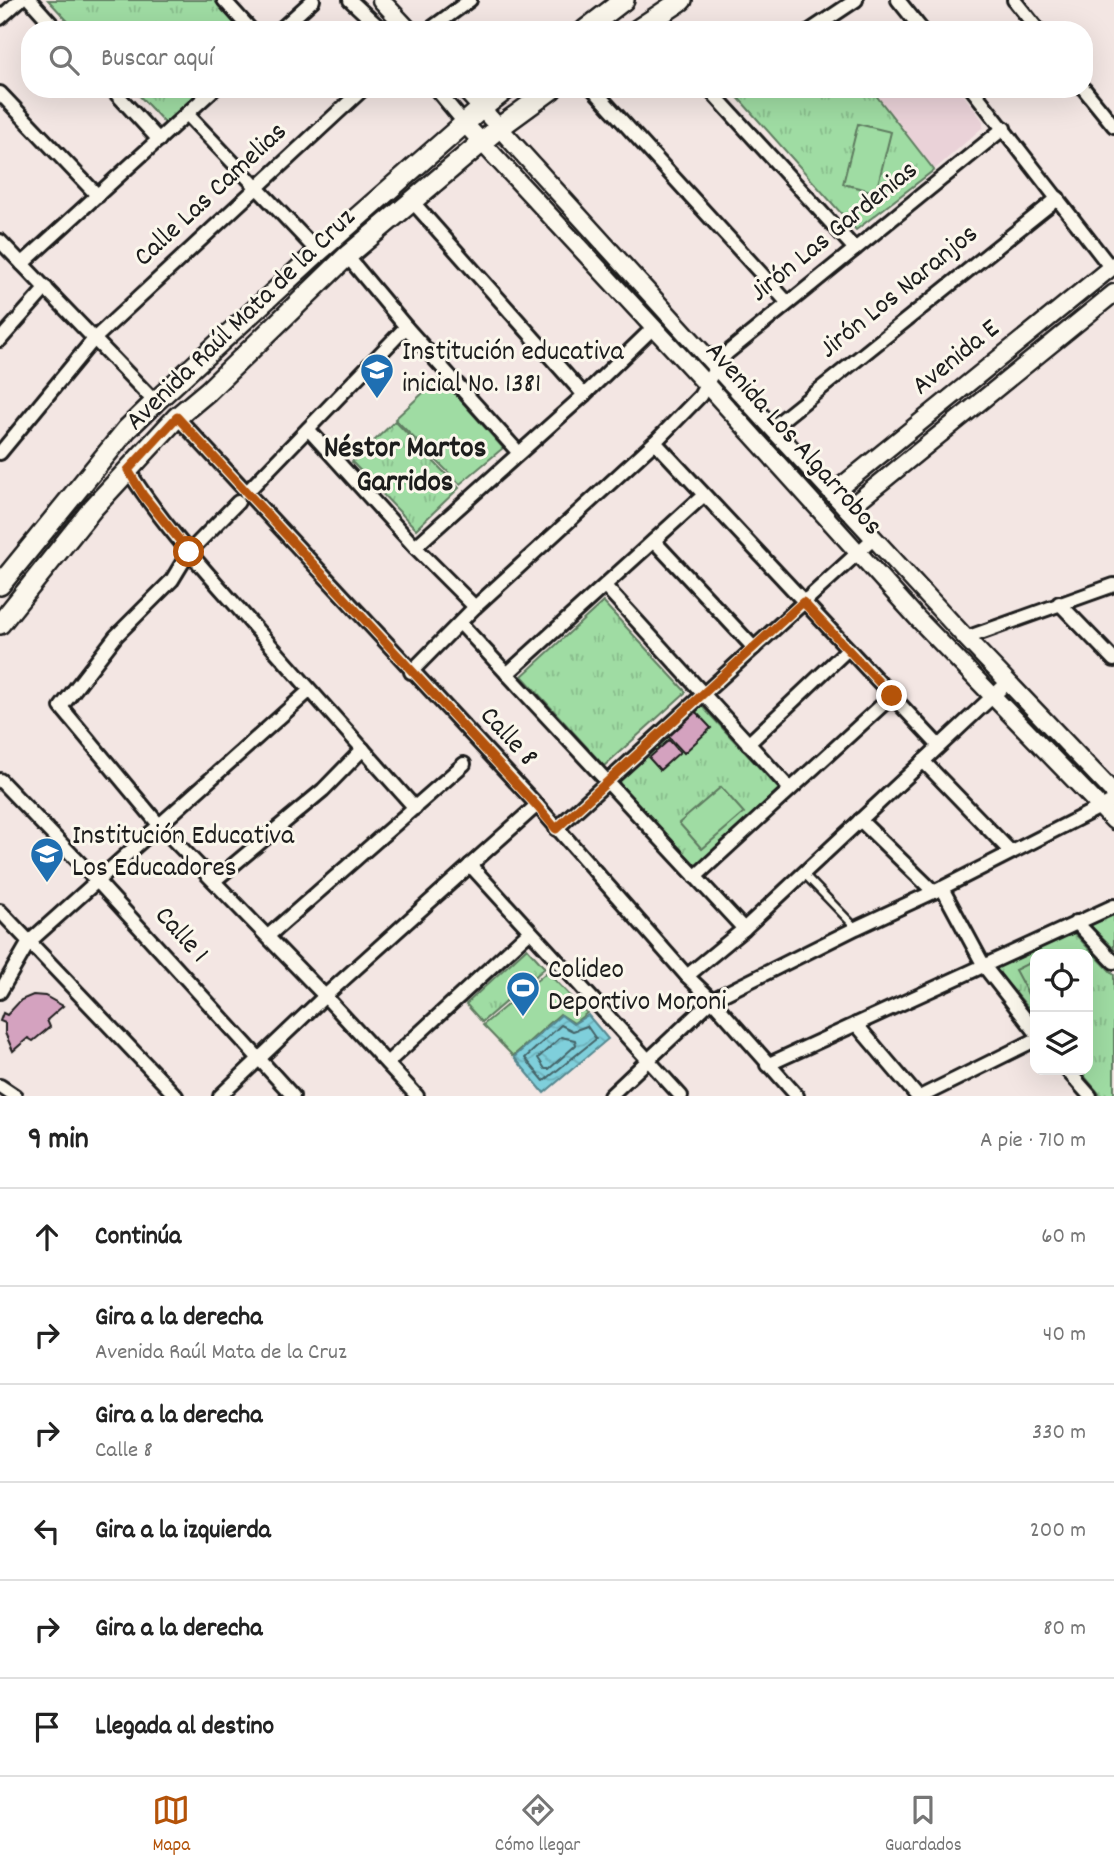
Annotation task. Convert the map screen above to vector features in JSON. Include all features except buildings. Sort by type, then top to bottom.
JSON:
[{"type":"main road","points":[[656,21],[682,0]]},
{"type":"main road","points":[[596,21],[622,1]]},
{"type":"main road","name":"Avenida Raúl Mata de la Cruz","points":[[0,584],[127,429],[318,252],[495,98]]},
{"type":"main road","name":"Avenida Raúl Mata de la Cruz","points":[[1,620],[93,508],[177,417],[208,391],[347,256],[500,127],[540,98]]},
{"type":"street","points":[[0,19],[20,0]]},
{"type":"street","points":[[30,0],[49,21]]},
{"type":"street","points":[[224,0],[243,21]]},
{"type":"street","points":[[290,21],[313,0]]},
{"type":"street","points":[[350,0],[372,21]]},
{"type":"street","points":[[381,0],[401,21]]},
{"type":"street","points":[[441,21],[470,0]]},
{"type":"street","points":[[824,21],[856,0]]},
{"type":"street","points":[[898,0],[915,21]]},
{"type":"street","points":[[1014,0],[1031,21]]},
{"type":"street","points":[[0,93],[98,195]]},
{"type":"street","points":[[120,98],[159,140]]},
{"type":"street","points":[[22,264],[204,98]]},
{"type":"street","name":"Calle Las Camelias","points":[[94,339],[353,98]]},
{"type":"street","name":"Avenida Los Algarrobos","points":[[443,98],[857,551],[993,695],[1108,804],[1114,821]]},
{"type":"street","name":"Avenida Los Algarrobos","points":[[473,98],[966,638],[1114,793]]},
{"type":"street","points":[[601,98],[787,302]]},
{"type":"street","points":[[720,98],[855,249]]},
{"type":"street","points":[[979,98],[1113,267]]},
{"type":"street","points":[[1091,98],[1114,126]]},
{"type":"street","points":[[187,114],[318,252]]},
{"type":"street","name":"Jirón Las Gardenias","points":[[411,672],[475,607],[700,396],[727,352],[1004,128]]},
{"type":"street","name":"Jirón Los Naranjos","points":[[773,427],[1058,198]]},
{"type":"street","points":[[411,200],[584,395]]},
{"type":"street","points":[[0,241],[155,402]]},
{"type":"street","points":[[347,256],[406,327],[519,453]]},
{"type":"street","name":"Avenida E","points":[[833,493],[1113,267]]},
{"type":"street","points":[[0,340],[46,288]]},
{"type":"street","name":"Avenida E","points":[[848,509],[1114,293]]},
{"type":"street","points":[[406,327],[189,552],[172,580],[116,636],[61,707],[160,826],[268,936],[417,1096]]},
{"type":"street","points":[[415,547],[584,395],[654,327]]},
{"type":"street","points":[[0,453],[94,339]]},
{"type":"street","name":"Calle 8","points":[[177,417],[242,497],[537,806],[797,1096]]},
{"type":"street","points":[[308,429],[415,547],[475,607]]},
{"type":"street","points":[[654,442],[939,746]]},
{"type":"street","points":[[128,470],[143,495],[189,552],[415,808]]},
{"type":"street","points":[[507,674],[704,495]]},
{"type":"street","points":[[556,829],[874,538]]},
{"type":"street","points":[[654,541],[754,648]]},
{"type":"street","points":[[0,584],[20,599]]},
{"type":"street","points":[[966,638],[1114,585]]},
{"type":"street","points":[[605,586],[790,789]]},
{"type":"street","points":[[1059,603],[1114,660]]},
{"type":"street","points":[[460,623],[744,929]]},
{"type":"street","points":[[748,744],[848,649]]},
{"type":"street","points":[[687,976],[744,929],[1008,682]]},
{"type":"street","points":[[0,992],[29,942],[309,691]]},
{"type":"street","points":[[695,877],[892,696]]},
{"type":"street","points":[[214,881],[323,790],[363,749]]},
{"type":"street","points":[[923,761],[1011,852]]},
{"type":"street","points":[[268,936],[464,764]]},
{"type":"street","name":"Calle 1","points":[[0,780],[293,1096]]},
{"type":"street","points":[[610,1096],[712,1000],[1108,804]]},
{"type":"street","points":[[220,1096],[325,996],[537,806]]},
{"type":"street","points":[[860,820],[938,890],[984,966],[1030,1025]]},
{"type":"street","points":[[470,865],[528,932],[681,1096]]},
{"type":"street","points":[[767,1065],[1114,906]]},
{"type":"street","points":[[0,911],[176,1096]]},
{"type":"street","points":[[1076,922],[1114,962]]},
{"type":"street","points":[[387,1063],[528,932]]},
{"type":"street","points":[[856,1024],[919,1096],[1030,1042]]},
{"type":"street","points":[[1071,1075],[1090,1096]]},
{"type":"street","points":[[0,1086],[15,1096]]},
{"type":"lane","points":[[802,872],[856,928]]},
{"type":"shaded area","points":[[878,98],[966,98],[983,121],[983,127],[934,170]]},
{"type":"green space","points":[[48,0],[214,0],[234,21],[68,21]]},
{"type":"green space","points":[[141,98],[192,98],[165,123]]},
{"type":"green space","points":[[738,98],[878,98],[934,170],[856,230]]},
{"type":"green space","points":[[858,124],[891,132],[876,192],[843,184]]},
{"type":"green space","points":[[440,377],[503,448],[460,484],[395,419]]},
{"type":"green space","points":[[395,421],[459,488],[416,529],[352,462]]},
{"type":"green space","points":[[603,602],[686,692],[604,766],[522,676]]},
{"type":"green space","points":[[700,704],[779,789],[695,867],[615,780]]},
{"type":"green space","points":[[721,787],[744,813],[702,849],[679,823]]},
{"type":"green space","points":[[1114,913],[1114,949],[1089,924]]},
{"type":"green space","points":[[1073,932],[1089,949],[1036,949]]},
{"type":"green space","points":[[527,948],[545,968],[482,1022],[466,1004]]},
{"type":"green space","points":[[1030,952],[1030,1010],[995,968]]},
{"type":"green space","points":[[1093,953],[1114,975],[1114,1096],[1101,1096],[1083,1075],[1093,1075]]},
{"type":"green space","points":[[1030,962],[1030,998],[1015,970]]},
{"type":"green space","name":"Colideo Deportivo Moroni","points":[[547,972],[587,1013],[574,1023],[560,1014],[513,1056],[483,1025]]},
{"type":"water","points":[[561,1015],[573,1024],[588,1015],[608,1039],[544,1093],[514,1057]]},
{"type":"place","name":"Institución educativa inicial No. 1381","points":[[377,400]]},
{"type":"place","name":"Institución Educativa Los Educadores","points":[[47,884]]},
{"type":"place","name":"Colideo Deportivo Moroni","points":[[523,1018]]},
{"type":"district","name":"Néstor Martos Garridos","points":[[405,468]]},
{"type":"route","points":[[189,552],[143,495],[128,470],[177,417],[556,829],[803,602],[892,696]]}]
